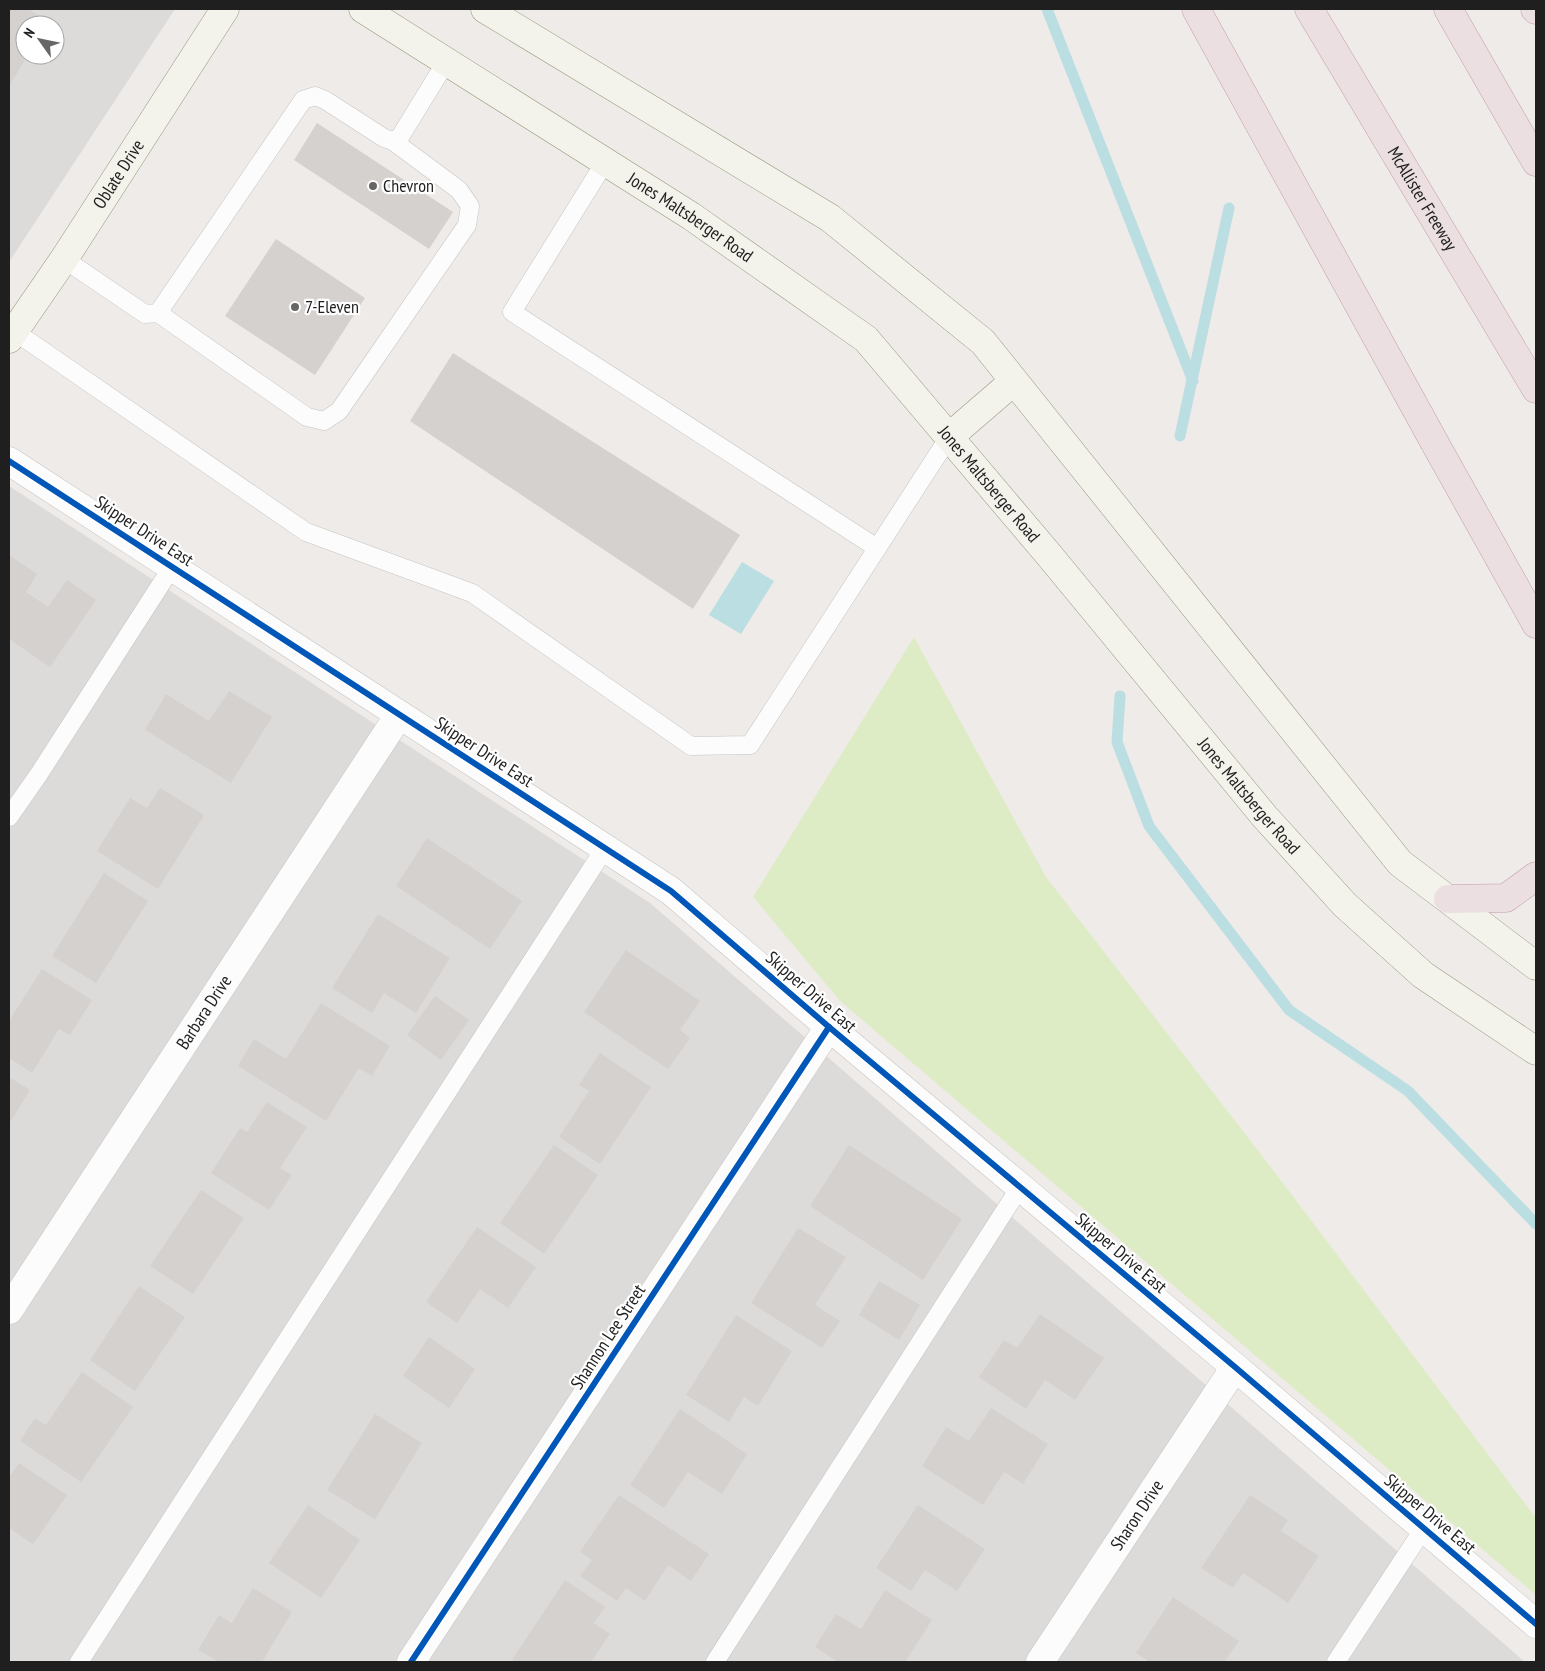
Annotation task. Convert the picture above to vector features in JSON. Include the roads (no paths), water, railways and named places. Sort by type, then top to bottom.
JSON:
[{"type":"highway","points":[[1196,9],[1536,624]]},
{"type":"highway","name":"McAllister Freeway","points":[[1309,9],[1536,389]]},
{"type":"highway","points":[[1448,9],[1536,162]]},
{"type":"highway","points":[[1448,899],[1506,898],[1536,876]]},
{"type":"main road","name":"Oblate Drive","points":[[11,335],[64,259],[225,9]]},
{"type":"main road","name":"Jones Maltsberger Road","points":[[363,9],[691,216],[866,339],[1265,817],[1345,905],[1423,975],[1536,1051]]},
{"type":"main road","points":[[485,9],[830,218],[983,342],[1400,863],[1536,966]]},
{"type":"main road","points":[[949,437],[1014,381]]},
{"type":"street","name":"Skipper Drive East","points":[[9,461],[671,891],[829,1028],[1235,1367],[1536,1624]]},
{"type":"street","name":"Barbara Drive","points":[[9,1310],[399,715]]},
{"type":"street","name":"Shannon Lee Street","points":[[411,1662],[829,1028]]},
{"type":"street","name":"Sharon Drive","points":[[1040,1662],[1235,1367]]},
{"type":"lane","points":[[393,142],[400,136],[446,62]]},
{"type":"lane","points":[[64,259],[146,314],[158,313],[307,417],[324,421],[339,411],[467,225],[470,206],[459,190],[393,142],[325,100],[315,96],[303,100],[158,313]]},
{"type":"lane","points":[[605,162],[512,312],[877,548]]},
{"type":"lane","points":[[11,335],[306,532],[472,593],[691,746],[750,744],[949,437]]},
{"type":"lane","points":[[9,817],[172,567]]},
{"type":"lane","points":[[79,1662],[605,848]]},
{"type":"lane","points":[[715,1662],[1020,1187]]},
{"type":"lane","points":[[1336,1662],[1424,1528]]},
{"type":"water","points":[[742,562],[774,581],[741,634],[709,615]]},
{"type":"waterway","points":[[1047,9],[1193,381]]},
{"type":"waterway","points":[[1180,436],[1229,208]]},
{"type":"waterway","points":[[1120,696],[1117,742],[1149,826],[1289,1010],[1408,1091],[1536,1224]]},
{"type":"place","name":"Chevron","points":[[373,186]]},
{"type":"place","name":"7-Eleven","points":[[295,307]]}]
